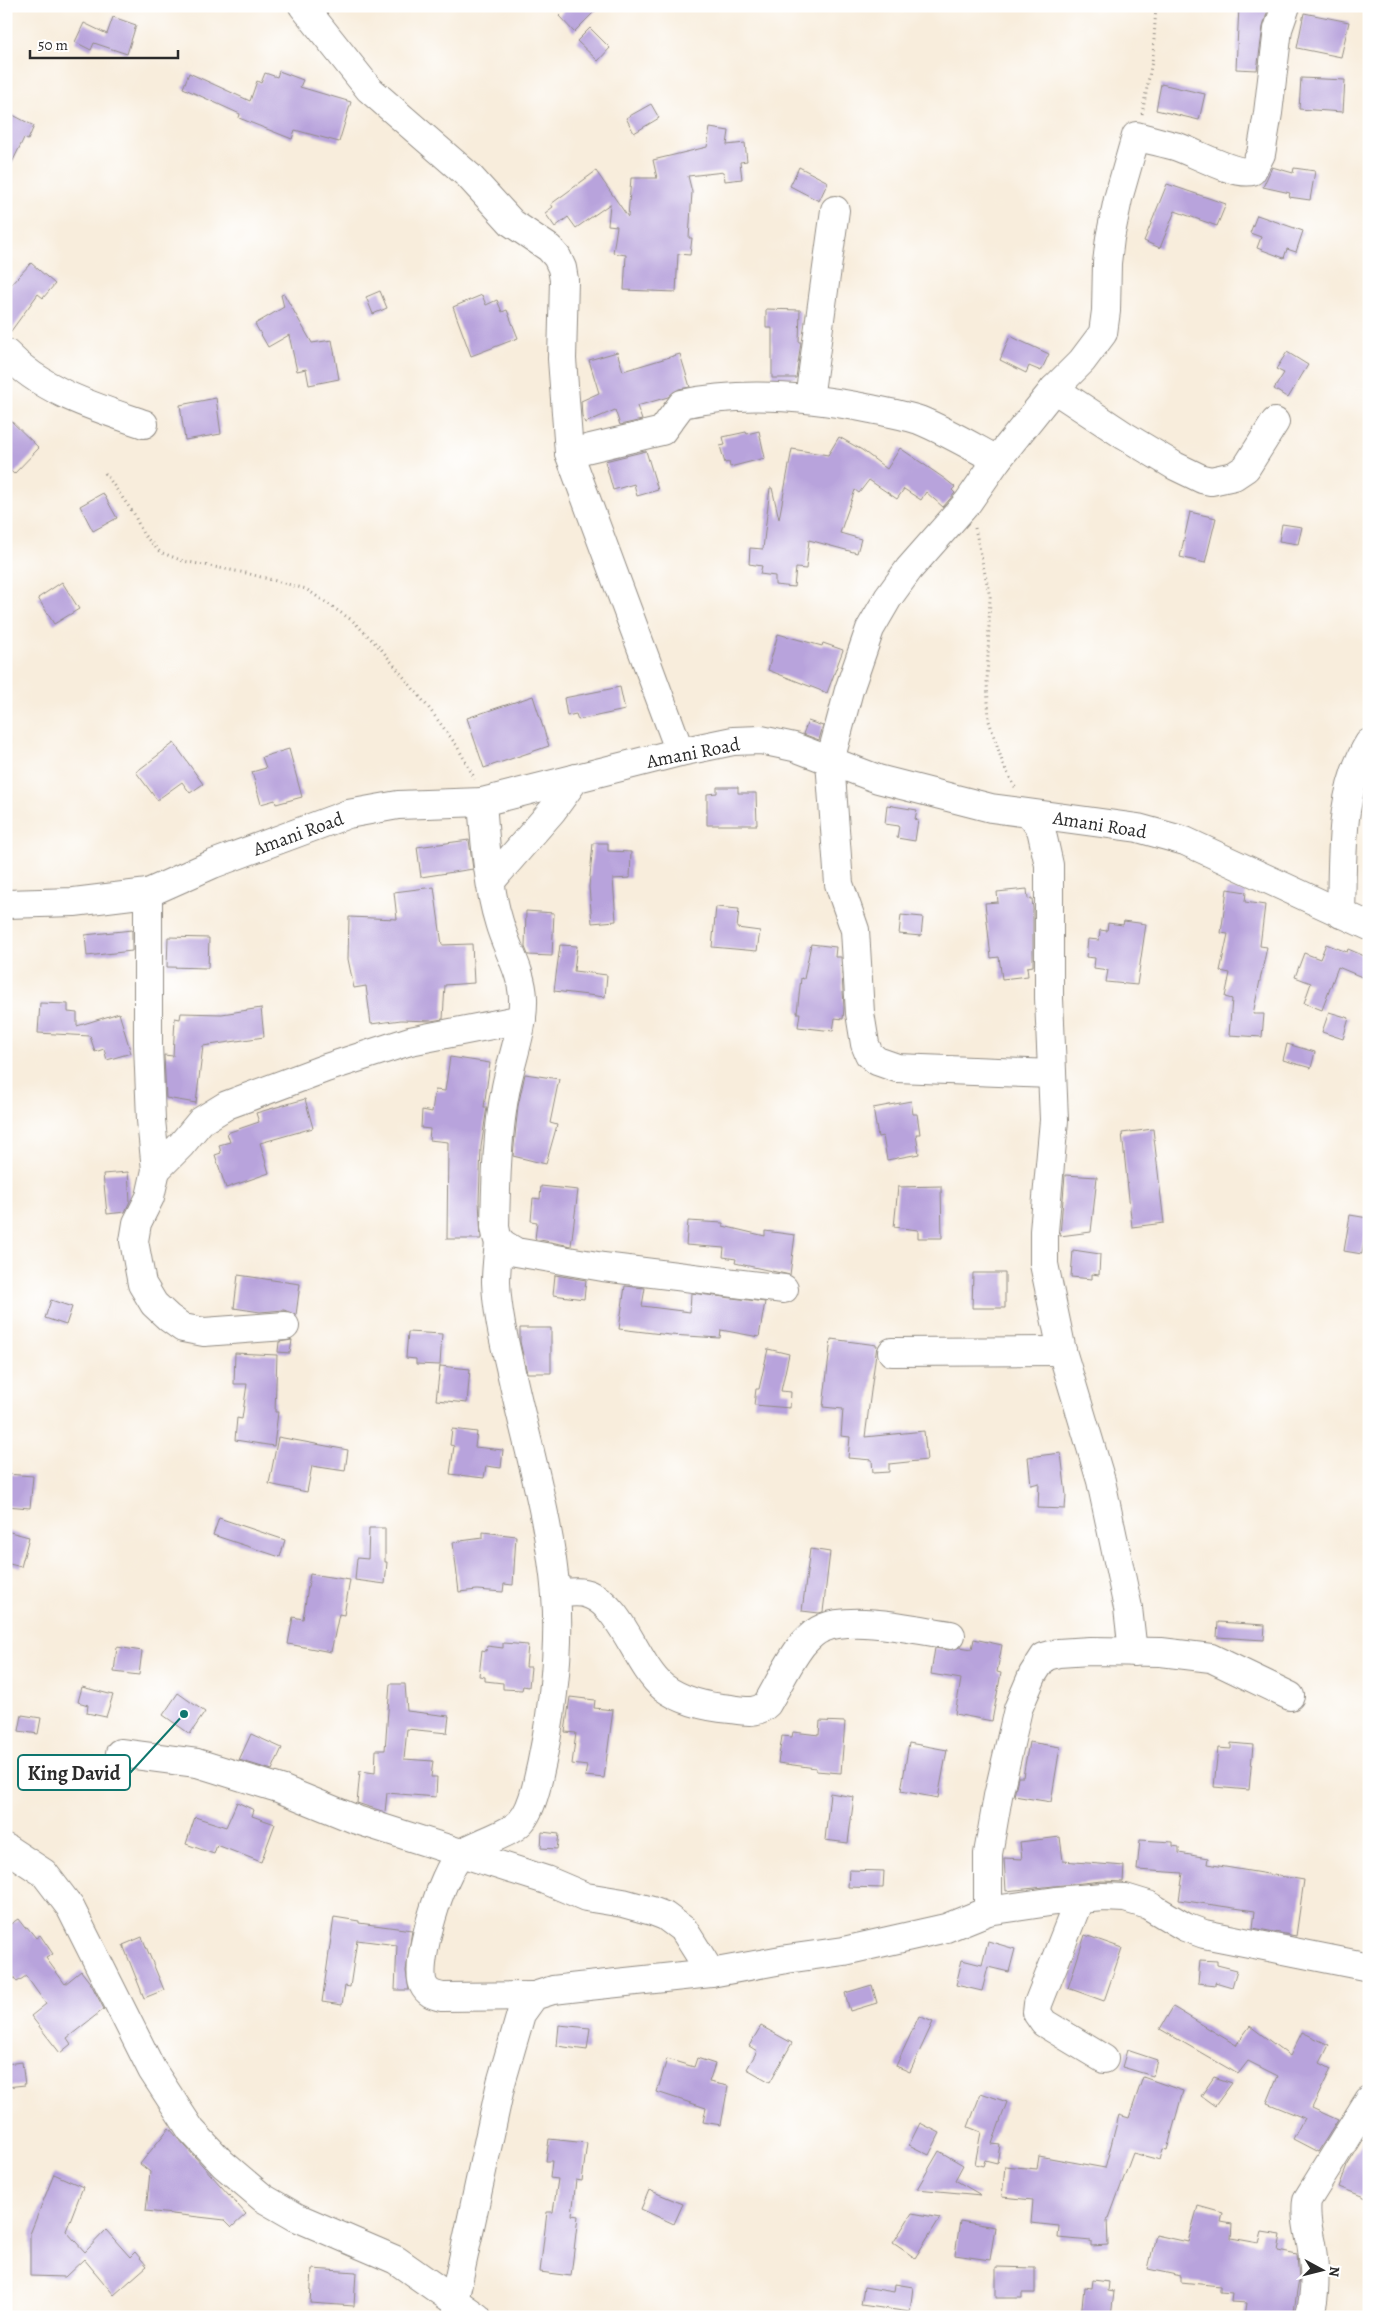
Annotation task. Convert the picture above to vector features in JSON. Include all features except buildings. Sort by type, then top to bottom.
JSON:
[{"type":"street","points":[[303,6],[369,89],[469,176],[512,223],[549,248],[557,257],[562,268],[564,280],[562,359],[569,453],[680,752]]},
{"type":"street","points":[[1052,1074],[897,1068],[877,1061],[869,1054],[865,1044],[860,1013],[855,930],[839,884],[830,761],[849,690],[870,629],[888,598],[909,569],[968,502],[997,460],[1054,388],[1082,361],[1103,333],[1110,238],[1118,199],[1136,136],[1178,148],[1235,170],[1252,171],[1261,154],[1278,29],[1286,6]]},
{"type":"street","points":[[809,399],[835,210]]},
{"type":"street","points":[[6,353],[27,372],[64,394],[144,424]]},
{"type":"street","points":[[1054,388],[1124,436],[1175,466],[1202,479],[1211,481],[1234,476],[1246,468],[1275,422]]},
{"type":"street","points":[[569,453],[662,431],[682,404],[721,398],[809,399],[853,406],[917,420],[997,460]]},
{"type":"street","name":"Amani Road","points":[[6,904],[74,902],[148,893],[222,861],[348,814],[398,805],[482,802],[680,752],[733,741],[761,740],[794,747],[878,779],[990,808],[1138,828],[1185,841],[1369,926]]},
{"type":"street","points":[[1341,914],[1344,823],[1348,796],[1356,768],[1369,743]]},
{"type":"street","points":[[491,880],[552,811],[576,778]]},
{"type":"street","points":[[482,802],[498,922],[522,985],[522,1019],[506,1087],[500,1125],[495,1227],[499,1241],[496,1280],[500,1318],[546,1529],[556,1594],[557,1628],[550,1726],[527,1816],[516,1827],[461,1854],[444,1878],[422,1960],[422,1979],[427,1990],[431,1994],[442,1997],[534,1996],[553,1990],[711,1973],[844,1951],[946,1928],[988,1911],[1103,1897],[1124,1898],[1148,1905],[1185,1927],[1204,1934],[1369,1967]]},
{"type":"street","points":[[1030,814],[1041,829],[1049,865],[1052,1144],[1043,1249],[1044,1264],[1062,1351],[1101,1481],[1128,1608],[1133,1652]]},
{"type":"street","points":[[148,893],[148,1044],[151,1120],[156,1170],[150,1197],[137,1223],[134,1241],[142,1284],[154,1304],[168,1318],[183,1328],[204,1332],[285,1326]]},
{"type":"street","points":[[156,1170],[181,1145],[201,1121],[226,1105],[326,1068],[410,1041],[522,1019]]},
{"type":"street","points":[[499,1241],[516,1252],[603,1267],[784,1289]]},
{"type":"street","points":[[892,1352],[1062,1351]]},
{"type":"street","points":[[556,1594],[583,1593],[596,1597],[610,1612],[652,1675],[666,1689],[699,1704],[749,1711],[763,1708],[767,1704],[784,1671],[802,1646],[817,1631],[824,1627],[853,1623],[951,1635]]},
{"type":"street","points":[[988,1911],[988,1854],[998,1796],[1018,1709],[1033,1674],[1044,1657],[1058,1653],[1090,1651],[1161,1652],[1210,1658],[1290,1696]]},
{"type":"street","points":[[120,1753],[197,1763],[281,1789],[344,1815],[546,1880],[586,1897],[623,1902],[665,1916],[684,1930],[711,1973]]},
{"type":"street","points":[[424,1841],[444,1878]]},
{"type":"street","points":[[6,1848],[44,1874],[70,1906],[152,2070],[191,2130],[207,2149],[242,2183],[263,2198],[296,2217],[396,2260],[477,2317]]},
{"type":"street","points":[[1079,1900],[1036,2013],[1044,2023],[1104,2059]]},
{"type":"street","points":[[454,2301],[501,2083],[521,2014],[534,1996]]},
{"type":"street","points":[[1309,2317],[1314,2296],[1314,2268],[1306,2218],[1307,2200],[1369,2100]]},
{"type":"path","points":[[1136,136],[1149,84],[1156,6]]},
{"type":"path","points":[[106,473],[134,514],[143,534],[160,552],[183,561],[246,573],[306,589],[353,621],[381,650],[457,746],[475,780],[482,802]]},
{"type":"path","points":[[968,502],[982,550],[990,597],[987,693],[989,721],[1003,764],[1030,814]]},
{"type":"place","name":"King David","points":[[184,1714]]}]
